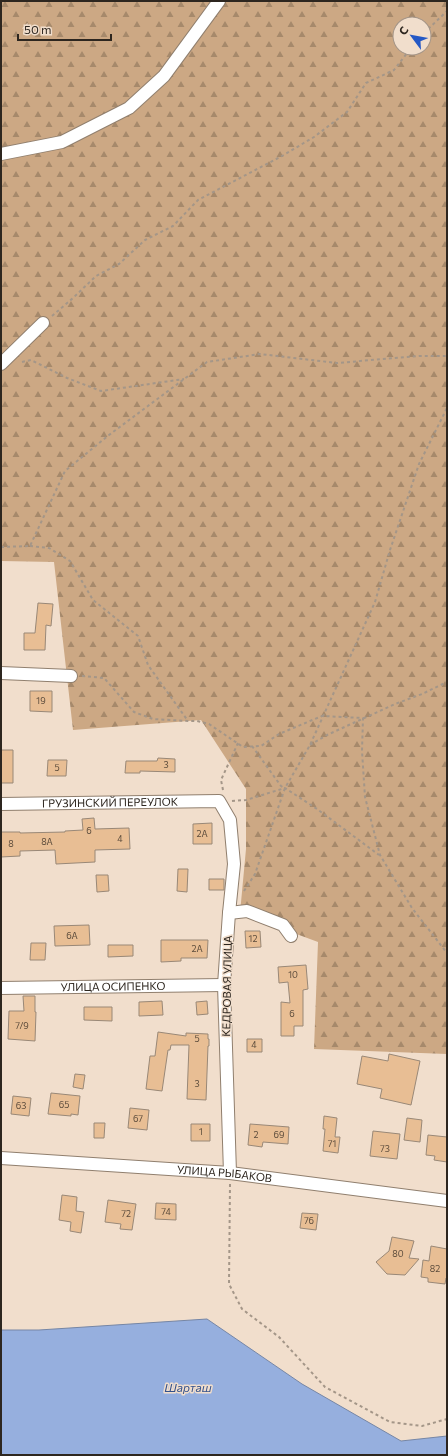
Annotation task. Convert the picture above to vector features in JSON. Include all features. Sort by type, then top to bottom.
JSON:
[{"type":"street","points":[[1,154],[62,142],[129,108],[164,76],[219,1]]},
{"type":"street","points":[[1,364],[43,323]]},
{"type":"street","points":[[1,673],[71,676]]},
{"type":"street","name":"ГРУЗИНСКИЙ ПЕРЕУЛОК","points":[[1,804],[219,802]]},
{"type":"street","name":"КЕДРОВАЯ УЛИЦА","points":[[219,802],[230,820],[234,864],[228,913],[224,985],[230,1173]]},
{"type":"street","points":[[228,913],[247,911],[283,925],[292,936]]},
{"type":"street","name":"УЛИЦА ОСИПЕНКО","points":[[1,988],[224,985]]},
{"type":"street","name":"УЛИЦА РЫБАКОВ","points":[[1,1158],[230,1173],[447,1201]]},
{"type":"path","points":[[432,25],[447,10]]},
{"type":"path","points":[[43,323],[96,276],[118,264],[145,240],[173,226],[198,200],[282,156],[314,137],[347,112],[366,83],[394,70],[405,56]]},
{"type":"path","points":[[30,546],[65,472],[109,435],[207,362],[260,354],[337,363],[419,356],[447,356]]},
{"type":"path","points":[[16,363],[31,360],[67,378],[101,391],[186,378]]},
{"type":"path","points":[[242,894],[255,874],[284,788],[310,745],[375,602],[390,550],[419,464],[447,408]]},
{"type":"path","points":[[1,547],[30,546],[49,548],[70,561],[93,600],[138,636],[148,665],[188,721]]},
{"type":"path","points":[[71,676],[104,678],[134,712],[153,719],[197,721],[209,724],[243,747],[261,746],[279,734],[322,716],[363,718]]},
{"type":"path","points":[[310,745],[363,718],[447,682]]},
{"type":"path","points":[[363,718],[362,751],[365,796],[380,855],[412,908],[447,953]]},
{"type":"path","points":[[238,743],[221,780],[223,790],[219,802],[246,800],[284,788]]},
{"type":"path","points":[[252,746],[281,786],[317,809],[380,855]]},
{"type":"path","points":[[230,1173],[229,1284],[242,1309],[279,1337],[325,1387],[390,1422],[422,1426],[447,1418]]},
{"type":"green space","points":[[1,1],[447,1],[447,1054],[314,1049],[318,942],[240,913],[246,849],[246,789],[201,720],[73,730],[54,562],[1,561]]},
{"type":"water","name":"Шарташ","points":[[207,1319],[302,1384],[401,1441],[447,1436],[447,1455],[1,1455],[1,1330],[39,1330]]},
{"type":"building","points":[[38,603],[53,604],[51,626],[46,625],[45,650],[24,650],[24,633],[35,633]]},
{"type":"building","points":[[30,691],[52,691],[52,712],[30,711]]},
{"type":"building","points":[[1,750],[13,750],[13,783],[1,783]]},
{"type":"building","points":[[158,758],[175,759],[175,772],[140,771],[140,773],[125,773],[126,761],[157,761]]},
{"type":"building","points":[[48,760],[67,760],[66,776],[47,776]]},
{"type":"building","points":[[94,818],[95,829],[129,828],[130,849],[95,850],[95,862],[56,864],[55,850],[20,851],[20,856],[1,857],[1,832],[65,832],[83,830],[82,819]]},
{"type":"building","points":[[212,823],[212,844],[193,844],[193,824]]},
{"type":"building","points":[[178,869],[188,869],[187,892],[177,891]]},
{"type":"building","points":[[96,875],[108,875],[109,891],[97,892]]},
{"type":"building","points":[[209,879],[224,879],[224,890],[209,890]]},
{"type":"building","points":[[89,925],[90,945],[55,946],[54,926]]},
{"type":"building","points":[[245,931],[260,931],[261,947],[246,948]]},
{"type":"building","points":[[161,940],[208,940],[207,958],[181,958],[181,961],[161,962]]},
{"type":"building","points":[[31,943],[46,943],[45,960],[30,960]]},
{"type":"building","points":[[108,945],[133,945],[133,956],[108,957]]},
{"type":"building","points":[[306,965],[308,989],[303,990],[303,1026],[294,1026],[294,1036],[281,1036],[281,1002],[290,1003],[288,982],[279,983],[278,967]]},
{"type":"building","points":[[23,996],[35,996],[35,1041],[8,1039],[9,1011],[24,1011]]},
{"type":"building","points":[[162,1001],[163,1015],[139,1016],[139,1002]]},
{"type":"building","points":[[207,1001],[208,1014],[197,1015],[196,1002]]},
{"type":"building","points":[[84,1007],[112,1007],[112,1021],[84,1020]]},
{"type":"building","points":[[158,1032],[186,1036],[186,1033],[208,1034],[209,1046],[206,1100],[187,1099],[189,1045],[171,1045],[170,1050],[168,1050],[162,1091],[146,1089],[150,1056],[155,1056]]},
{"type":"building","points":[[247,1039],[262,1039],[262,1052],[247,1052]]},
{"type":"building","points":[[389,1054],[420,1061],[411,1105],[380,1098],[382,1089],[357,1084],[362,1056],[388,1061]]},
{"type":"building","points":[[75,1074],[85,1075],[83,1089],[73,1087]]},
{"type":"building","points":[[51,1093],[80,1096],[78,1115],[71,1114],[71,1116],[48,1114]]},
{"type":"building","points":[[13,1096],[31,1098],[29,1116],[11,1114]]},
{"type":"building","points":[[130,1108],[149,1110],[147,1130],[128,1128]]},
{"type":"building","points":[[324,1116],[337,1118],[335,1137],[340,1137],[338,1153],[323,1151],[325,1129],[323,1129]]},
{"type":"building","points":[[407,1118],[422,1120],[420,1142],[404,1140]]},
{"type":"building","points":[[94,1123],[105,1123],[104,1138],[94,1138]]},
{"type":"building","points":[[191,1124],[210,1124],[210,1141],[191,1141]]},
{"type":"building","points":[[250,1124],[289,1127],[288,1144],[263,1142],[262,1147],[248,1145]]},
{"type":"building","points":[[373,1131],[400,1134],[397,1159],[370,1156]]},
{"type":"building","points":[[428,1135],[447,1137],[447,1162],[434,1160],[435,1156],[426,1155]]},
{"type":"building","points":[[62,1195],[77,1197],[76,1211],[84,1212],[81,1233],[70,1231],[71,1222],[59,1220]]},
{"type":"building","points":[[108,1200],[136,1204],[132,1230],[120,1229],[121,1224],[105,1222]]},
{"type":"building","points":[[156,1203],[176,1204],[176,1220],[155,1219]]},
{"type":"building","points":[[302,1213],[318,1214],[316,1230],[300,1228]]},
{"type":"building","points":[[392,1237],[414,1241],[409,1258],[419,1259],[405,1275],[387,1274],[376,1262],[389,1251]]},
{"type":"building","points":[[431,1246],[447,1249],[447,1278],[445,1284],[428,1282],[428,1278],[421,1277],[423,1260],[429,1261]]}]
